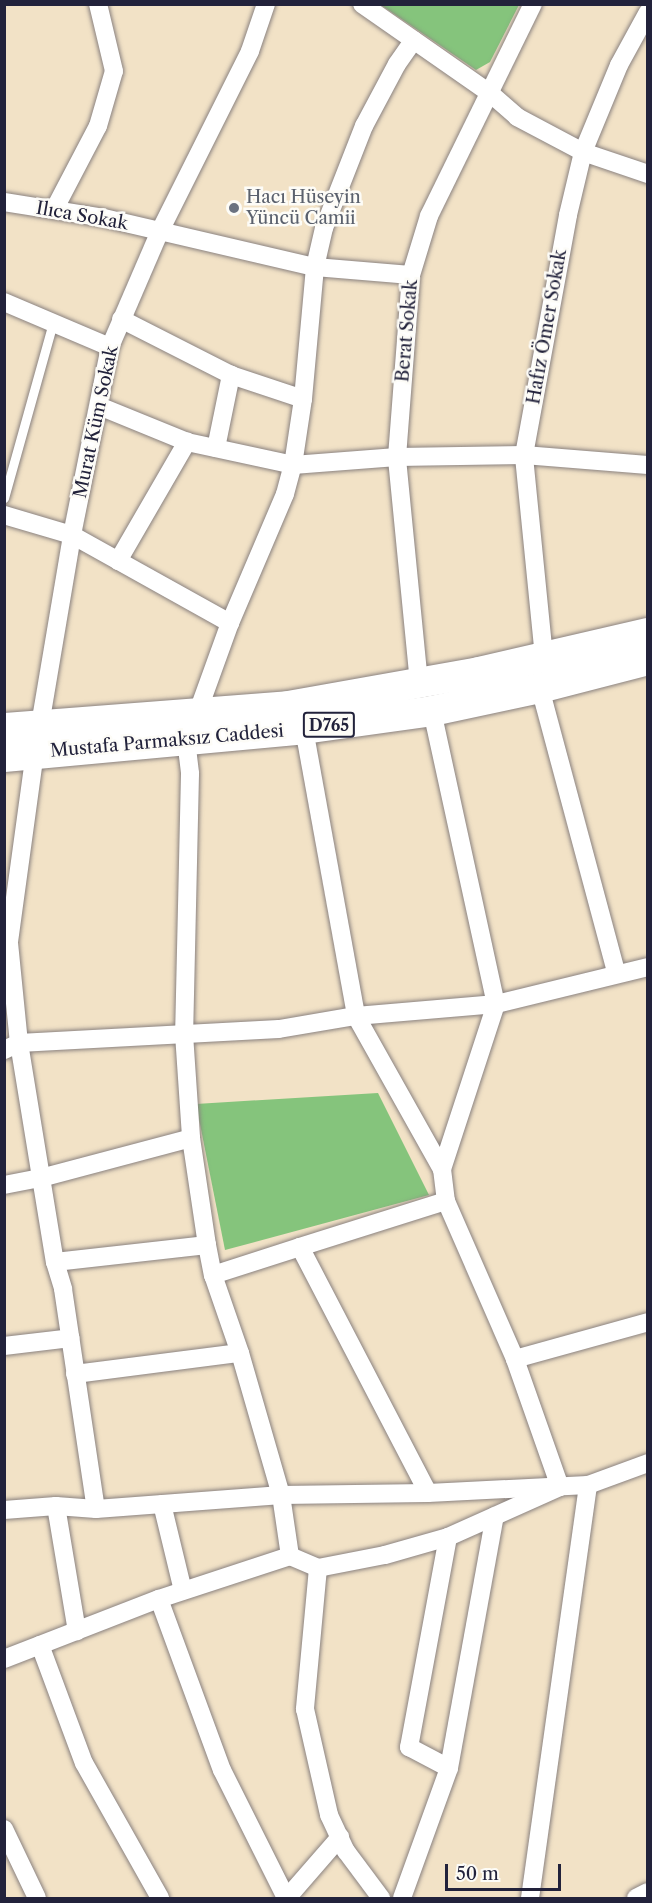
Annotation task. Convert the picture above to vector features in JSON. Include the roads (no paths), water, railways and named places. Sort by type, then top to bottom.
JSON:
[{"type":"main road","name":"Mustafa Parmaksız Caddesi","points":[[192,727],[289,706],[419,683],[648,633]]},
{"type":"main road","name":"Mustafa Parmaksız Caddesi","points":[[4,728],[37,738],[192,727],[304,729],[432,711],[540,688],[648,660]]},
{"type":"main road","name":"Mustafa Parmaksız Caddesi","points":[[4,757],[37,738]]},
{"type":"street","points":[[54,210],[98,126],[114,71],[98,4]]},
{"type":"street","name":"Murat Küm Sokak","points":[[96,1509],[63,1289],[55,1262],[41,1178],[12,1047],[9,943],[37,738],[72,535],[110,348],[160,231],[250,51],[266,4]]},
{"type":"street","points":[[362,4],[491,94],[517,117],[583,152],[648,174]]},
{"type":"street","name":"Berat Sokak","points":[[419,683],[397,458],[411,275],[429,216],[491,94],[533,4]]},
{"type":"street","name":"Hafız Ömer Sokak","points":[[544,657],[524,455],[568,215],[583,152],[619,65],[648,12]]},
{"type":"street","points":[[290,1556],[281,1495],[240,1353],[213,1275],[191,1138],[184,1034],[192,727],[230,623],[285,494],[293,465],[303,399],[315,267],[324,228],[364,126],[397,64],[414,40]]},
{"type":"street","name":"Ilıca Sokak","points":[[4,202],[160,231],[315,267],[411,275]]},
{"type":"street","points":[[4,302],[110,348]]},
{"type":"street","points":[[121,319],[231,375],[303,399]]},
{"type":"street","points":[[216,448],[231,375]]},
{"type":"street","points":[[99,406],[187,442],[293,465],[397,458],[524,455],[648,465]]},
{"type":"street","points":[[118,561],[187,442]]},
{"type":"street","points":[[4,515],[72,535],[230,623]]},
{"type":"street","points":[[540,688],[616,972]]},
{"type":"street","points":[[432,711],[496,1004],[442,1169]]},
{"type":"street","points":[[304,729],[356,1016],[442,1169],[446,1200],[515,1359],[560,1487]]},
{"type":"street","points":[[12,1047],[279,1029],[356,1016],[496,1004],[616,972],[648,967]]},
{"type":"street","points":[[4,1185],[41,1178],[191,1138]]},
{"type":"street","points":[[213,1275],[446,1200]]},
{"type":"street","points":[[55,1262],[207,1245]]},
{"type":"street","points":[[300,1247],[428,1493]]},
{"type":"street","points":[[515,1359],[648,1322]]},
{"type":"street","points":[[4,1346],[70,1338]]},
{"type":"street","points":[[75,1374],[240,1353]]},
{"type":"street","points":[[4,1510],[56,1506],[96,1509],[281,1495],[428,1493],[588,1485],[648,1463]]},
{"type":"street","points":[[530,1899],[588,1485]]},
{"type":"street","points":[[4,1659],[159,1599],[290,1556],[318,1568],[385,1555],[448,1537],[560,1487]]},
{"type":"street","points":[[162,1504],[183,1591]]},
{"type":"street","points":[[56,1506],[77,1630]]},
{"type":"street","points":[[402,1899],[449,1768],[495,1516]]},
{"type":"street","points":[[448,1537],[409,1747],[449,1768]]},
{"type":"street","points":[[318,1568],[305,1709],[329,1815],[346,1851],[381,1899]]},
{"type":"street","points":[[159,1599],[222,1770],[286,1899],[340,1837]]},
{"type":"street","points":[[40,1645],[84,1763],[160,1899]]},
{"type":"street","points":[[4,1829],[37,1899]]},
{"type":"street","points":[[636,1899],[648,1892]]},
{"type":"lane","points":[[4,498],[53,323]]},
{"type":"place","name":"Hacı Hüseyin Yüncü Camii","points":[[234,208]]}]
